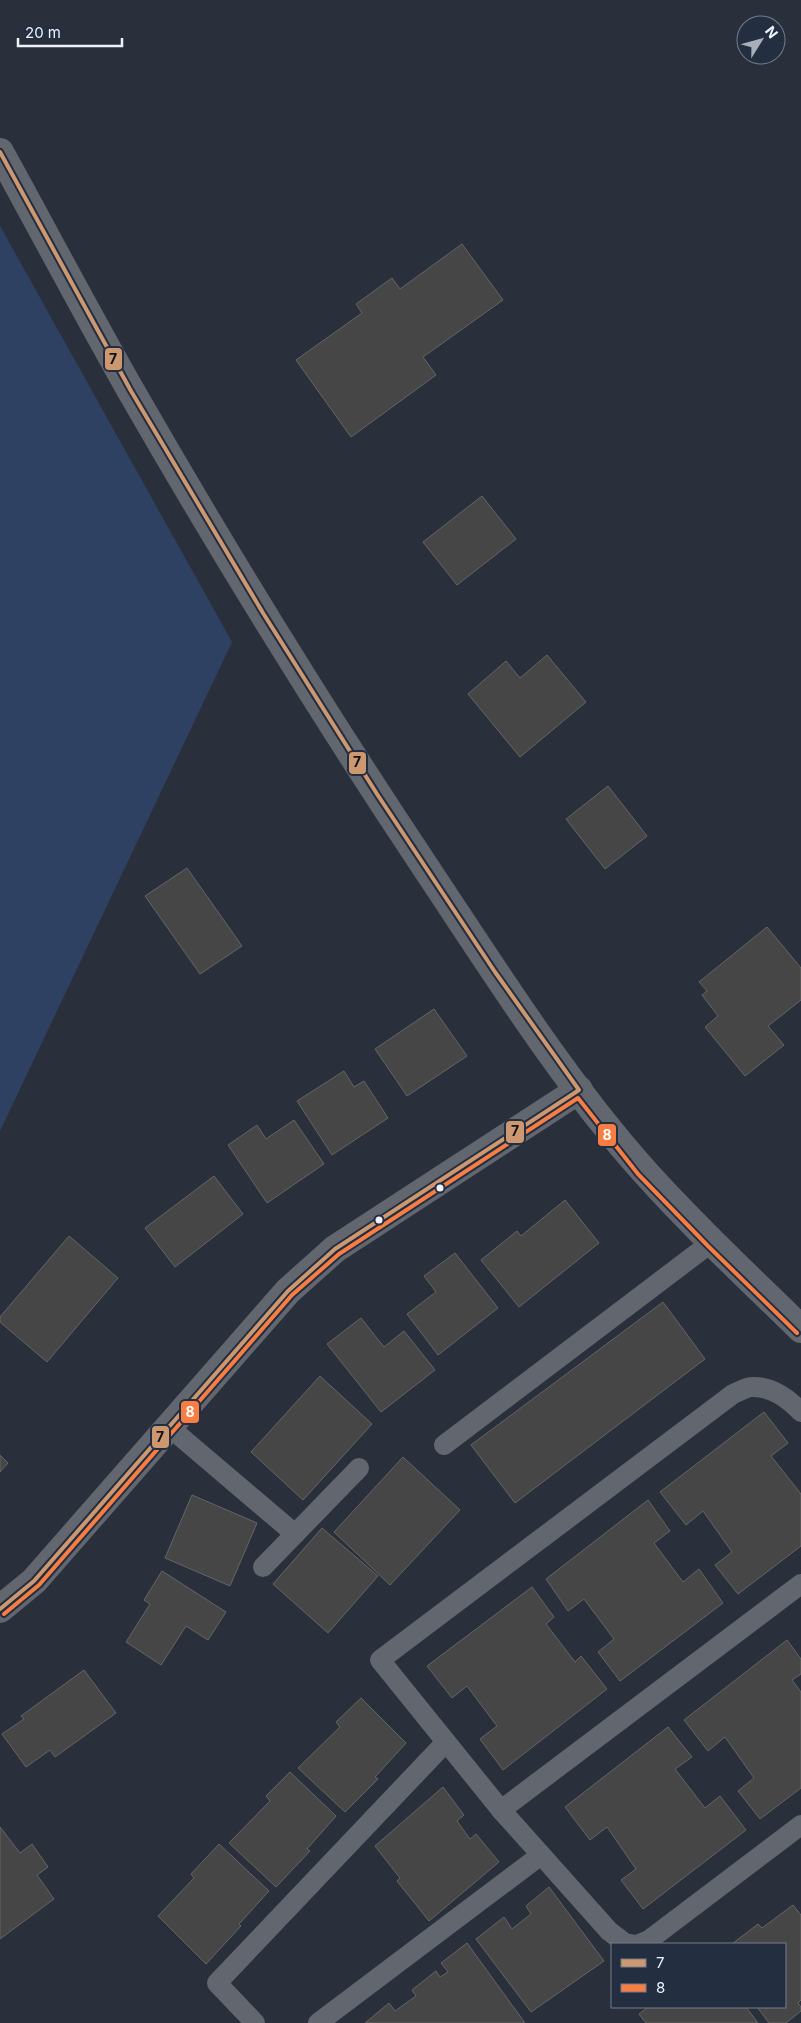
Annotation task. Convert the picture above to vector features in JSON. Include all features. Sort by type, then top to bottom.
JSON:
[{"type":"street","points":[[0,152],[131,391],[263,613],[403,834],[495,972],[579,1090],[643,1170],[712,1242],[801,1329]]},
{"type":"street","points":[[0,1609],[34,1581],[288,1291],[335,1249],[579,1090]]},
{"type":"lane","points":[[444,1445],[712,1242]]},
{"type":"lane","points":[[625,1943],[610,1931],[501,1810],[380,1660],[733,1394],[752,1387],[770,1390],[788,1399],[801,1412]]},
{"type":"lane","points":[[168,1426],[295,1534]]},
{"type":"lane","points":[[263,1567],[359,1468]]},
{"type":"lane","points":[[501,1810],[801,1584]]},
{"type":"lane","points":[[255,2023],[217,1983],[446,1742]]},
{"type":"lane","points":[[641,1943],[648,1940],[801,1825]]},
{"type":"lane","points":[[318,2023],[541,1855]]},
{"type":"shaded area","points":[[0,226],[232,642],[0,1131]]},
{"type":"building","points":[[462,244],[503,300],[423,357],[436,375],[351,437],[296,360],[362,313],[356,304],[392,278],[400,289]]},
{"type":"building","points":[[482,496],[516,539],[457,585],[423,542]]},
{"type":"building","points":[[547,655],[586,702],[520,757],[468,694],[506,661],[520,678]]},
{"type":"building","points":[[608,786],[647,836],[605,869],[566,819]]},
{"type":"building","points":[[187,868],[242,946],[200,974],[145,896]]},
{"type":"building","points":[[767,927],[801,968],[801,1000],[768,1026],[784,1045],[745,1076],[705,1027],[718,1016],[702,995],[707,991],[699,982]]},
{"type":"building","points":[[434,1009],[467,1056],[407,1096],[375,1049]]},
{"type":"building","points":[[344,1071],[354,1087],[364,1081],[388,1118],[332,1155],[297,1101]]},
{"type":"building","points":[[294,1120],[324,1164],[267,1203],[228,1145],[257,1125],[266,1139]]},
{"type":"building","points":[[214,1176],[243,1214],[175,1267],[145,1228]]},
{"type":"building","points":[[565,1200],[599,1243],[519,1307],[481,1260],[517,1231],[521,1236]]},
{"type":"building","points":[[69,1236],[118,1278],[47,1362],[0,1322],[0,1317]]},
{"type":"building","points":[[455,1253],[498,1308],[438,1355],[407,1314],[436,1292],[424,1276]]},
{"type":"building","points":[[663,1302],[705,1359],[515,1503],[471,1445]]},
{"type":"building","points":[[361,1318],[384,1347],[404,1331],[435,1370],[381,1412],[327,1344]]},
{"type":"building","points":[[320,1376],[372,1424],[303,1500],[251,1452]]},
{"type":"building","points":[[764,1412],[788,1443],[771,1456],[801,1494],[801,1546],[738,1594],[715,1565],[732,1552],[703,1511],[686,1525],[660,1492]]},
{"type":"building","points":[[0,1455],[8,1463],[0,1472]]},
{"type":"building","points":[[403,1457],[460,1510],[390,1585],[334,1532]]},
{"type":"building","points":[[192,1495],[257,1523],[230,1586],[165,1558]]},
{"type":"building","points":[[648,1500],[670,1531],[654,1543],[683,1582],[699,1569],[723,1603],[620,1681],[598,1652],[614,1639],[584,1599],[568,1611],[546,1579]]},
{"type":"building","points":[[322,1528],[378,1576],[328,1633],[273,1584]]},
{"type":"building","points":[[162,1571],[226,1612],[208,1640],[186,1626],[161,1665],[126,1642],[150,1604],[144,1600]]},
{"type":"building","points":[[532,1587],[554,1617],[546,1624],[575,1662],[581,1656],[607,1689],[503,1770],[480,1739],[497,1726],[467,1686],[452,1698],[427,1666]]},
{"type":"building","points":[[787,1640],[801,1659],[801,1674],[792,1680],[801,1692],[801,1788],[760,1819],[738,1791],[754,1778],[725,1737],[708,1751],[684,1720]]},
{"type":"building","points":[[84,1670],[116,1713],[55,1757],[50,1750],[26,1767],[2,1734],[24,1719],[21,1716]]},
{"type":"building","points":[[361,1698],[406,1743],[375,1777],[378,1779],[345,1812],[298,1768],[340,1727],[336,1722]]},
{"type":"building","points":[[668,1727],[692,1757],[675,1769],[705,1808],[720,1796],[746,1830],[643,1909],[621,1880],[636,1869],[607,1827],[590,1840],[565,1807]]},
{"type":"building","points":[[290,1772],[336,1816],[307,1849],[310,1851],[276,1887],[229,1843],[270,1801],[266,1796]]},
{"type":"building","points":[[443,1787],[464,1815],[457,1821],[470,1839],[476,1834],[499,1862],[429,1921],[397,1881],[400,1878],[375,1846]]},
{"type":"building","points":[[0,1827],[20,1853],[32,1844],[48,1867],[37,1875],[54,1899],[0,1939]]},
{"type":"building","points":[[219,1844],[269,1891],[239,1924],[241,1926],[206,1964],[158,1916],[194,1878],[191,1874]]},
{"type":"building","points":[[549,1887],[604,1961],[531,2012],[476,1939],[504,1917],[512,1929],[531,1914],[526,1906]]},
{"type":"building","points":[[793,1905],[801,1915],[801,2000],[798,2003],[801,2011],[786,2023],[769,2023],[758,2008],[786,2008],[786,1943],[733,1943],[758,1924],[762,1928]]},
{"type":"building","points":[[467,1943],[525,2023],[365,2023],[389,2003],[395,2011],[416,1996],[412,1990],[436,1971],[440,1977],[448,1972],[441,1963]]},
{"type":"building","points":[[647,2008],[747,2008],[758,2023],[646,2023],[639,2014]]},
{"type":"transit line","name":"7","points":[[0,152],[131,391],[263,613],[377,794],[495,972],[579,1090],[335,1249],[288,1291],[34,1581],[0,1609]]},
{"type":"transit line","name":"8","points":[[4,1614],[39,1585],[292,1295],[339,1254],[578,1098],[638,1174],[797,1333]]}]
